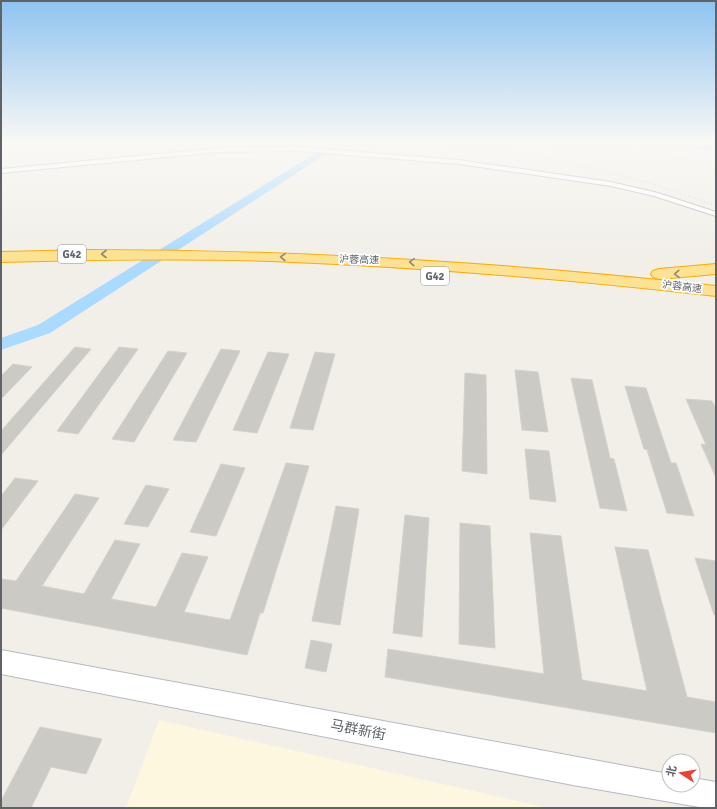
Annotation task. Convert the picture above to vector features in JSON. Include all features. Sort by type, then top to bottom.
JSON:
[{"type":"highway","name":"沪蓉高速","points":[[1,268],[126,266],[173,255],[384,261],[455,265],[605,278],[716,291]]},
{"type":"highway","name":"沪蓉高速","points":[[1,256],[148,260],[452,277],[716,303]]},
{"type":"highway","points":[[455,265],[653,275],[716,269]]},
{"type":"main road","name":"马群新街","points":[[1,662],[573,771],[716,796]]},
{"type":"street","points":[[575,179],[611,184],[656,194],[716,214]]},
{"type":"shaded area","points":[[159,720],[549,808],[126,808]]},
{"type":"building","points":[[75,347],[91,349],[1,455],[1,431]]},
{"type":"building","points":[[119,347],[138,349],[78,434],[57,431]]},
{"type":"building","points":[[221,349],[240,351],[196,442],[173,440]]},
{"type":"building","points":[[168,351],[187,353],[134,442],[112,439]]},
{"type":"building","points":[[268,352],[289,354],[257,433],[233,430]]},
{"type":"building","points":[[315,352],[335,354],[313,430],[290,428]]},
{"type":"building","points":[[13,364],[32,367],[1,399],[1,376]]},
{"type":"building","points":[[515,370],[538,372],[548,432],[522,430]]},
{"type":"building","points":[[465,373],[486,375],[487,474],[462,471]]},
{"type":"building","points":[[571,378],[592,380],[610,458],[614,459],[627,511],[600,508]]},
{"type":"building","points":[[625,386],[646,388],[671,463],[676,463],[694,516],[667,513],[647,450],[644,449]]},
{"type":"building","points":[[686,399],[712,401],[716,409],[716,478],[701,444],[706,445]]},
{"type":"building","points":[[525,449],[549,451],[556,502],[530,499]]},
{"type":"building","points":[[286,463],[309,466],[263,613],[260,613],[247,655],[1,608],[1,579],[16,581],[75,494],[99,498],[42,586],[84,594],[115,540],[140,544],[111,599],[156,607],[182,553],[208,557],[184,612],[230,620]]},
{"type":"building","points":[[221,464],[245,468],[216,536],[190,532]]},
{"type":"building","points":[[15,478],[38,481],[1,530],[1,496]]},
{"type":"building","points":[[146,485],[169,489],[148,527],[124,524]]},
{"type":"building","points":[[336,506],[359,509],[340,625],[312,621]]},
{"type":"building","points":[[405,515],[429,518],[422,637],[393,633]]},
{"type":"building","points":[[460,523],[490,526],[495,648],[459,644]]},
{"type":"building","points":[[530,533],[561,536],[582,680],[647,691],[615,547],[648,550],[687,697],[716,702],[716,733],[385,677],[388,649],[544,674]]},
{"type":"building","points":[[695,558],[716,561],[716,614],[714,615]]},
{"type":"building","points":[[311,640],[332,644],[326,672],[305,668]]},
{"type":"building","points":[[40,727],[102,739],[86,774],[51,767],[31,808],[1,808],[1,801]]},
{"type":"waterway","points":[[1,344],[44,329],[280,179]]},
{"type":"railway","points":[[634,179],[681,193],[716,206]]}]
